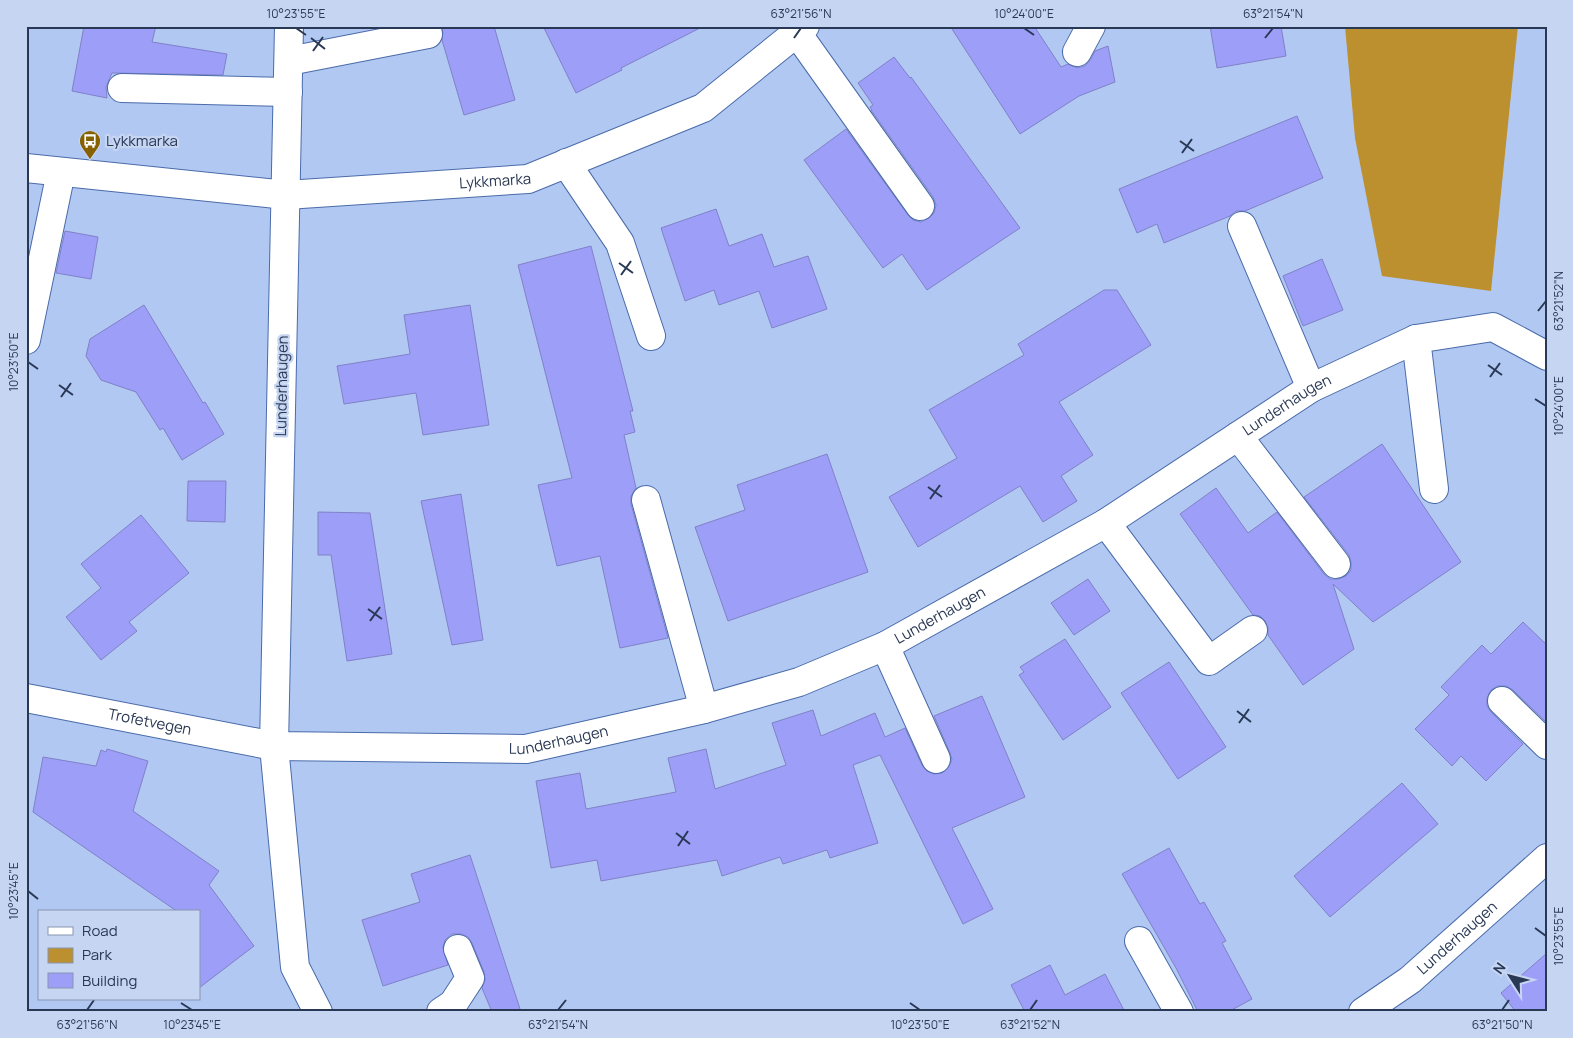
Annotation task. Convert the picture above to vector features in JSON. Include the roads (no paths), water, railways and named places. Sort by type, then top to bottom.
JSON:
[{"type":"street","name":"Lunderhaugen","points":[[289,26],[274,746],[295,967],[318,1012]]},
{"type":"street","points":[[1077,52],[1091,26]]},
{"type":"street","points":[[801,30],[920,206]]},
{"type":"street","name":"Lykkmarka","points":[[26,168],[286,195],[528,179],[703,108],[801,30]]},
{"type":"street","points":[[289,61],[428,34]]},
{"type":"street","points":[[122,88],[288,92]]},
{"type":"street","points":[[566,163],[620,242],[651,336]]},
{"type":"street","points":[[26,340],[61,172]]},
{"type":"street","points":[[1242,226],[1311,388]]},
{"type":"street","name":"Lunderhaugen","points":[[274,746],[526,749],[704,709],[799,682],[886,646],[1106,523],[1311,388],[1416,338],[1493,327],[1547,356]]},
{"type":"street","points":[[1416,338],[1434,489]]},
{"type":"street","points":[[1238,436],[1336,564]]},
{"type":"street","points":[[646,500],[704,709]]},
{"type":"street","points":[[1106,523],[1209,661],[1253,630]]},
{"type":"street","points":[[886,646],[936,759]]},
{"type":"street","name":"Trofetvegen","points":[[26,698],[274,746]]},
{"type":"street","points":[[1502,701],[1547,745]]},
{"type":"street","name":"Lunderhaugen","points":[[1363,1012],[1410,980],[1547,858]]},
{"type":"street","points":[[1138,941],[1179,1012]]},
{"type":"street","points":[[441,1012],[453,1004],[470,978],[458,949]]},
{"type":"place","name":"Lykkmarka","points":[[90,160]]}]
